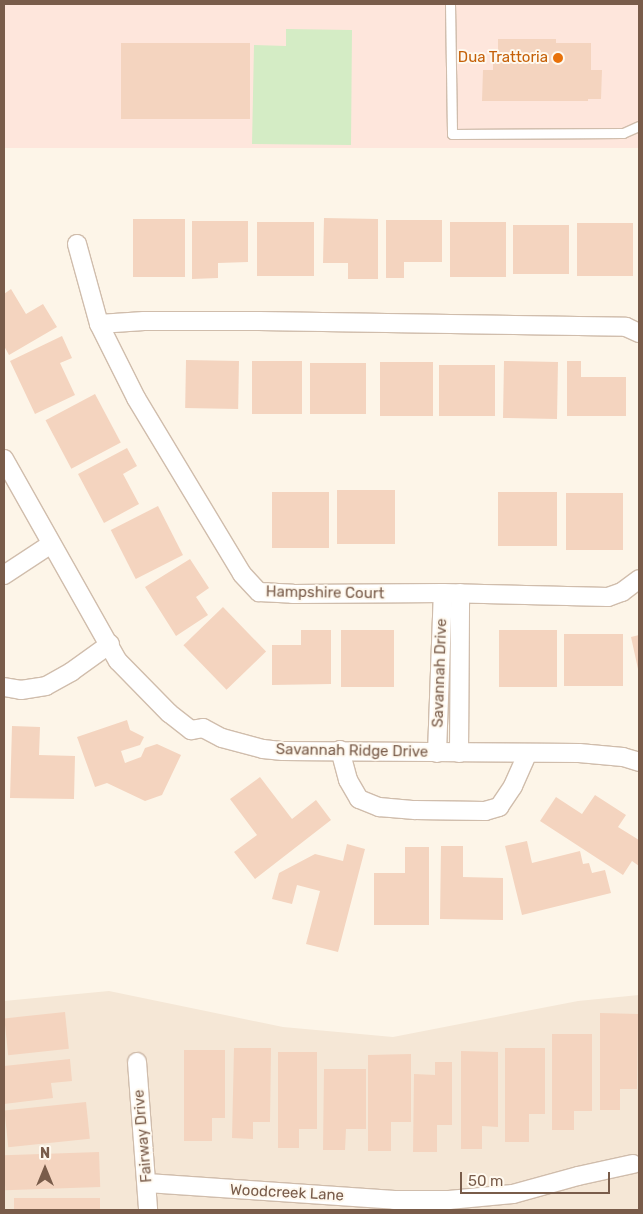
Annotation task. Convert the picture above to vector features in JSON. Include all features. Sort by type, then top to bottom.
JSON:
[{"type":"street","name":"Hampshire Court","points":[[78,244],[99,324],[136,398],[242,574],[254,589],[259,592],[293,594],[452,593],[608,597],[622,592],[639,579]]},
{"type":"street","points":[[99,324],[144,321],[258,321],[626,327],[639,333]]},
{"type":"street","name":"Savannah Ridge Drive","points":[[4,459],[118,661],[168,714],[191,730],[203,728],[222,738],[263,749],[528,753],[614,756],[639,762]]},
{"type":"street","points":[[4,576],[51,544]]},
{"type":"street","name":"Savannah Drive","points":[[437,753],[452,593]]},
{"type":"street","name":"Savannah Drive","points":[[452,593],[459,753]]},
{"type":"street","points":[[4,687],[22,690],[46,686],[71,672],[110,644]]},
{"type":"street","points":[[340,750],[348,780],[358,799],[379,807],[415,810],[486,811],[500,807],[514,786],[528,753]]},
{"type":"street","name":"Fairway Drive","points":[[137,1062],[148,1210]]},
{"type":"street","name":"Woodcreek Lane","points":[[147,1183],[394,1205],[513,1194],[578,1176],[633,1164]]},
{"type":"lane","points":[[450,4],[452,134],[623,134],[639,126]]},
{"type":"shaded area","points":[[4,4],[639,4],[639,148],[4,148]]},
{"type":"shaded area","points":[[109,991],[283,1027],[393,1037],[578,1001],[639,995],[639,1210],[4,1210],[4,1001]]},
{"type":"green space","points":[[286,29],[352,30],[351,145],[252,144],[254,45],[286,46]]},
{"type":"building","points":[[498,39],[556,39],[556,43],[591,43],[591,70],[602,70],[601,99],[588,99],[588,101],[482,101],[483,70],[493,70],[493,59],[498,59]]},
{"type":"building","points":[[121,43],[250,43],[250,119],[121,119]]},
{"type":"building","points":[[324,218],[378,219],[378,279],[348,279],[348,263],[323,263]]},
{"type":"building","points":[[133,219],[185,219],[185,277],[133,277]]},
{"type":"building","points":[[386,220],[442,220],[442,262],[404,262],[404,278],[386,278]]},
{"type":"building","points":[[192,221],[248,221],[248,262],[218,263],[218,278],[192,279]]},
{"type":"building","points":[[257,222],[314,222],[314,276],[257,276]]},
{"type":"building","points":[[450,222],[506,222],[506,277],[450,277]]},
{"type":"building","points":[[577,223],[633,223],[633,276],[577,276]]},
{"type":"building","points":[[513,225],[569,225],[569,274],[513,274]]},
{"type":"building","points":[[11,289],[26,314],[43,304],[57,327],[9,355],[4,346],[4,294]]},
{"type":"building","points":[[62,336],[72,358],[60,363],[75,395],[35,414],[10,361]]},
{"type":"building","points":[[186,360],[239,361],[238,409],[185,408]]},
{"type":"building","points":[[252,361],[302,361],[302,414],[252,414]]},
{"type":"building","points":[[504,361],[558,362],[557,419],[503,418]]},
{"type":"building","points":[[567,361],[581,361],[581,377],[626,377],[626,416],[567,416]]},
{"type":"building","points":[[380,362],[433,362],[433,416],[380,416]]},
{"type":"building","points":[[310,363],[366,363],[366,414],[310,414]]},
{"type":"building","points":[[439,365],[495,365],[495,416],[439,416]]},
{"type":"building","points":[[95,394],[121,443],[71,469],[46,420]]},
{"type":"building","points":[[127,448],[137,466],[123,474],[139,504],[104,523],[78,474]]},
{"type":"building","points":[[337,490],[395,490],[395,544],[337,544]]},
{"type":"building","points":[[272,492],[329,492],[329,548],[272,548]]},
{"type":"building","points":[[498,492],[557,492],[557,546],[498,546]]},
{"type":"building","points":[[566,493],[623,493],[623,550],[566,550]]},
{"type":"building","points":[[158,506],[183,555],[136,579],[111,530]]},
{"type":"building","points":[[190,559],[209,588],[196,597],[208,615],[176,636],[145,587]]},
{"type":"building","points":[[223,607],[266,652],[227,690],[183,645]]},
{"type":"building","points":[[301,630],[331,630],[331,684],[272,685],[272,645],[301,645]]},
{"type":"building","points":[[341,630],[394,630],[394,687],[341,687]]},
{"type":"building","points":[[499,630],[557,630],[557,687],[499,687]]},
{"type":"building","points":[[564,634],[623,634],[623,686],[564,686]]},
{"type":"building","points":[[639,635],[639,669],[638,669],[631,637]]},
{"type":"building","points":[[127,720],[130,730],[144,737],[140,745],[121,751],[125,763],[141,757],[145,748],[157,744],[181,755],[162,795],[145,801],[107,783],[95,787],[77,737]]},
{"type":"building","points":[[12,726],[40,727],[39,755],[75,756],[74,799],[10,798]]},
{"type":"building","points":[[260,777],[292,819],[316,800],[331,820],[255,879],[234,852],[257,835],[230,799]]},
{"type":"building","points":[[595,795],[626,815],[618,827],[639,840],[639,866],[632,861],[623,875],[540,821],[556,797],[582,814]]},
{"type":"building","points":[[527,841],[532,863],[580,851],[583,864],[589,863],[592,873],[605,870],[611,893],[522,915],[505,846]]},
{"type":"building","points":[[347,844],[365,849],[338,952],[306,944],[320,891],[297,885],[292,904],[272,899],[279,873],[315,854],[343,861]]},
{"type":"building","points":[[441,846],[463,846],[463,877],[503,878],[503,920],[440,919]]},
{"type":"building","points":[[405,847],[429,847],[429,925],[374,925],[374,873],[405,873]]},
{"type":"building","points":[[65,1012],[69,1049],[8,1055],[4,1018]]},
{"type":"building","points":[[600,1013],[638,1014],[637,1089],[620,1089],[620,1110],[600,1110]]},
{"type":"building","points":[[552,1034],[592,1034],[592,1111],[574,1111],[574,1130],[552,1130]]},
{"type":"building","points":[[234,1048],[271,1048],[270,1122],[253,1122],[253,1139],[232,1138]]},
{"type":"building","points":[[505,1048],[545,1048],[545,1114],[529,1114],[529,1142],[505,1142]]},
{"type":"building","points":[[184,1050],[225,1050],[225,1118],[212,1118],[212,1141],[184,1141]]},
{"type":"building","points":[[461,1051],[498,1052],[498,1127],[482,1126],[482,1149],[461,1149]]},
{"type":"building","points":[[278,1052],[317,1052],[317,1129],[299,1129],[299,1148],[278,1148]]},
{"type":"building","points":[[411,1054],[411,1122],[391,1122],[391,1151],[368,1151],[368,1055]]},
{"type":"building","points":[[70,1059],[72,1081],[51,1083],[53,1098],[4,1104],[4,1066]]},
{"type":"building","points":[[435,1062],[452,1062],[452,1125],[437,1125],[437,1152],[413,1152],[414,1074],[435,1075]]},
{"type":"building","points":[[324,1069],[366,1069],[366,1129],[346,1129],[345,1150],[323,1150]]},
{"type":"building","points":[[86,1102],[90,1139],[8,1147],[4,1111]]},
{"type":"building","points":[[99,1152],[100,1187],[5,1190],[4,1155]]},
{"type":"building","points":[[14,1198],[100,1198],[100,1210],[14,1210]]},
{"type":"place","name":"Dua Trattoria","points":[[558,58]]}]
